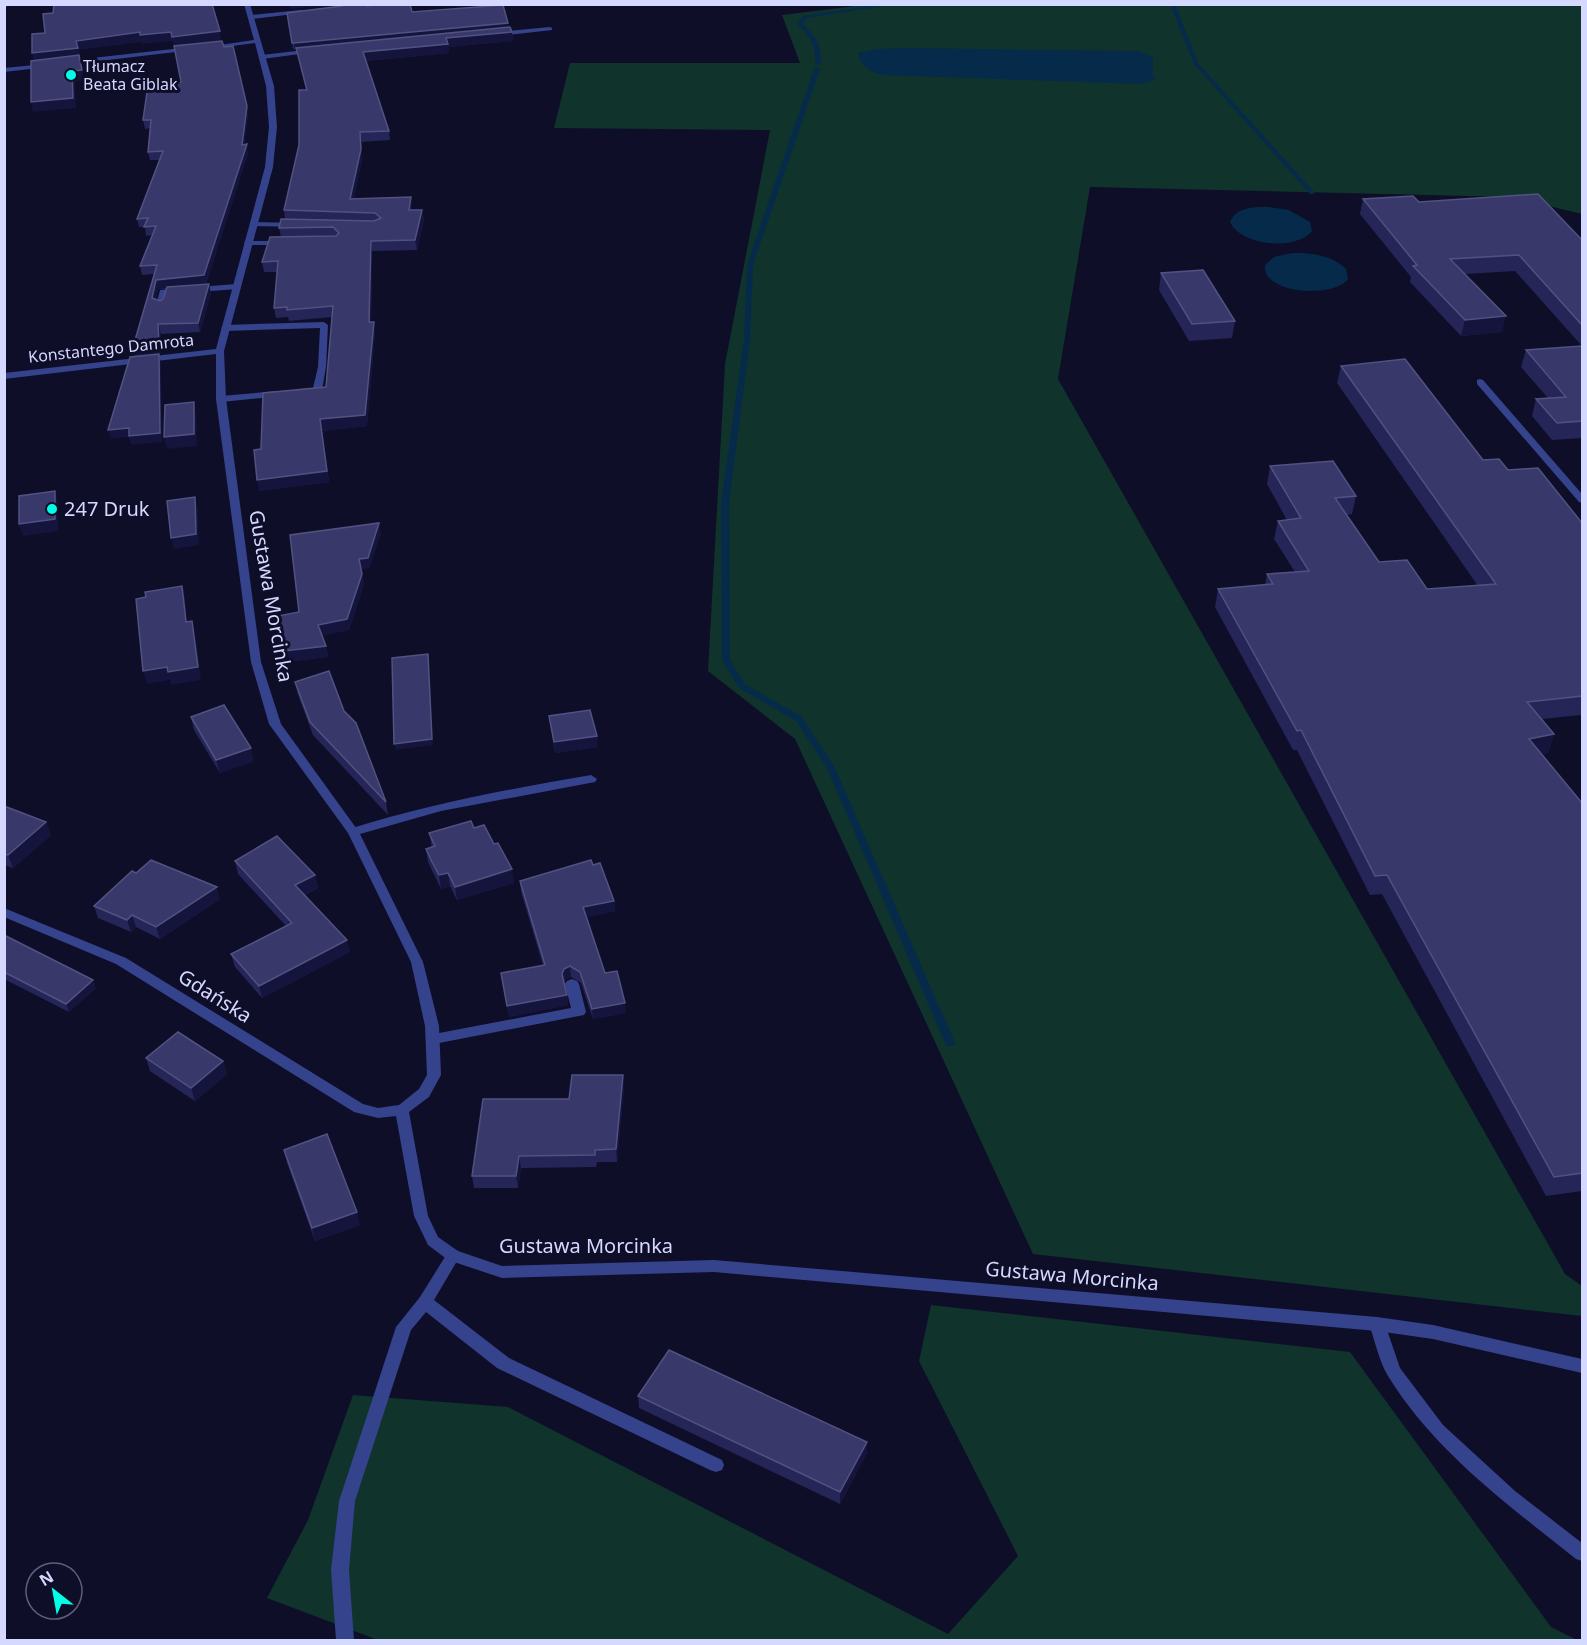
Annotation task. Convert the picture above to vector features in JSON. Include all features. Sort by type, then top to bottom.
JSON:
[{"type":"street","points":[[4,6],[13,4]]},
{"type":"street","name":"Gustawa Morcinka","points":[[247,4],[270,86],[273,127],[269,167],[220,351],[221,399],[256,662],[275,724],[353,832],[417,962],[434,1039],[435,1075],[424,1093],[402,1110],[421,1216],[433,1241],[453,1256],[502,1272],[714,1266],[1377,1324],[1433,1332],[1582,1366]]},
{"type":"street","points":[[250,17],[308,12]]},
{"type":"street","points":[[493,34],[550,29]]},
{"type":"street","points":[[4,70],[258,41]]},
{"type":"street","points":[[262,57],[319,50]]},
{"type":"street","points":[[254,224],[309,225]]},
{"type":"street","points":[[248,243],[292,243]]},
{"type":"street","points":[[160,306],[163,292],[236,287]]},
{"type":"street","points":[[221,399],[317,390],[322,367],[324,325],[225,328]]},
{"type":"street","name":"Konstantego Damrota","points":[[4,375],[220,351]]},
{"type":"street","points":[[1480,382],[1582,500]]},
{"type":"street","points":[[353,832],[404,815],[591,779]]},
{"type":"street","name":"Gdańska","points":[[4,912],[121,961],[359,1108],[378,1113],[402,1110]]},
{"type":"street","points":[[434,1039],[579,1012],[572,984]]},
{"type":"street","points":[[345,1641],[340,1570],[347,1501],[404,1328],[425,1302],[453,1256]]},
{"type":"street","points":[[425,1302],[503,1363],[716,1465]]},
{"type":"street","points":[[1377,1324],[1393,1371],[1437,1430],[1509,1496],[1582,1553]]},
{"type":"green space","points":[[864,5],[1582,5],[1582,214],[1511,197],[1090,187],[1058,379],[1565,1274],[1582,1286],[1582,1316],[1033,1254],[795,739],[708,671],[725,364],[770,130],[554,128],[570,63],[800,63],[782,15]]},
{"type":"green space","points":[[931,1305],[1350,1352],[1551,1627],[1577,1640],[378,1640],[267,1598],[308,1520],[353,1395],[508,1407],[948,1634],[1018,1556],[919,1361]]},
{"type":"water","points":[[876,49],[1139,51],[1153,57],[1153,76],[1156,80],[1140,84],[883,75],[867,68],[861,62],[858,53]]},
{"type":"water","points":[[1268,207],[1289,210],[1310,222],[1312,231],[1294,241],[1269,243],[1245,236],[1230,222],[1236,213],[1241,211]]},
{"type":"water","points":[[1292,253],[1314,254],[1328,258],[1346,269],[1348,279],[1329,289],[1315,291],[1286,287],[1274,282],[1267,275],[1265,265],[1274,257]]},
{"type":"building","points":[[54,4],[212,4],[220,31],[172,37],[171,32],[140,35],[140,32],[76,41],[78,48],[32,53],[32,34],[45,33],[43,14],[53,13]]},
{"type":"building","points":[[344,4],[367,4],[367,6],[410,4],[412,12],[503,5],[508,23],[292,43],[287,13]]},
{"type":"building","points":[[510,27],[512,32],[446,38],[448,44],[363,52],[389,131],[360,132],[361,149],[350,199],[411,197],[409,210],[422,210],[415,240],[371,241],[369,322],[374,322],[365,415],[320,419],[327,471],[257,480],[254,450],[261,449],[263,393],[326,387],[333,306],[287,310],[287,307],[274,308],[278,261],[262,262],[270,237],[336,236],[339,233],[333,227],[279,228],[281,219],[374,221],[381,218],[375,213],[284,210],[299,145],[299,90],[307,90],[296,48]]},
{"type":"building","points":[[222,41],[224,47],[233,46],[247,106],[242,145],[247,144],[204,275],[156,280],[152,298],[160,301],[163,299],[167,287],[209,284],[198,323],[158,324],[159,344],[133,347],[157,265],[140,266],[156,226],[144,227],[148,218],[137,219],[163,151],[148,152],[151,120],[143,120],[148,85],[181,82],[174,46]]},
{"type":"building","points":[[79,55],[82,70],[72,71],[73,98],[31,102],[31,61]]},
{"type":"building","points":[[1538,194],[1582,240],[1582,325],[1519,255],[1450,259],[1506,316],[1465,320],[1413,266],[1417,265],[1363,199],[1413,196],[1419,202]]},
{"type":"building","points":[[1203,270],[1235,321],[1192,324],[1161,273]]},
{"type":"building","points":[[1582,346],[1582,421],[1557,423],[1536,399],[1566,397],[1526,350]]},
{"type":"building","points":[[159,354],[160,433],[129,436],[129,428],[108,430],[130,357]]},
{"type":"building","points":[[1405,359],[1483,460],[1499,459],[1508,470],[1538,468],[1582,523],[1582,696],[1527,702],[1554,734],[1529,739],[1582,803],[1582,1173],[1554,1177],[1387,875],[1375,876],[1301,730],[1297,731],[1218,589],[1273,584],[1267,574],[1309,571],[1278,521],[1301,518],[1270,466],[1333,461],[1356,496],[1335,498],[1379,562],[1407,560],[1427,589],[1496,584],[1341,366]]},
{"type":"building","points":[[194,402],[194,434],[164,437],[165,405]]},
{"type":"building","points":[[55,491],[55,519],[19,524],[19,496]]},
{"type":"building","points":[[195,497],[196,534],[171,538],[167,501]]},
{"type":"building","points":[[379,523],[368,558],[359,559],[362,574],[347,619],[318,625],[326,646],[284,651],[276,628],[280,627],[278,616],[299,612],[290,535]]},
{"type":"building","points":[[182,586],[186,622],[192,621],[198,667],[168,672],[167,667],[143,671],[136,599],[146,597],[145,592]]},
{"type":"building","points":[[428,654],[432,739],[394,744],[392,658]]},
{"type":"building","points":[[329,671],[344,711],[356,723],[386,802],[310,722],[295,682]]},
{"type":"building","points":[[224,705],[251,748],[216,760],[191,717]]},
{"type":"building","points":[[590,710],[597,736],[554,742],[549,716]]},
{"type":"building","points":[[4,806],[46,822],[8,855],[4,854]]},
{"type":"building","points":[[471,821],[474,828],[484,825],[494,844],[498,843],[512,869],[455,887],[448,873],[439,875],[432,862],[426,849],[435,846],[429,833]]},
{"type":"building","points":[[277,836],[315,875],[295,885],[347,940],[259,986],[231,954],[292,923],[235,861]]},
{"type":"building","points":[[151,860],[217,887],[156,927],[132,915],[127,920],[94,906],[132,871],[136,873]]},
{"type":"building","points":[[591,860],[593,865],[600,863],[614,901],[583,907],[605,973],[617,971],[625,1003],[592,1009],[580,972],[570,966],[564,969],[562,974],[567,995],[507,1006],[501,973],[545,965],[520,881]]},
{"type":"building","points":[[4,935],[93,980],[66,1004],[4,972]]},
{"type":"building","points":[[178,1032],[223,1061],[191,1088],[146,1058]]},
{"type":"building","points":[[572,1075],[623,1075],[616,1149],[595,1150],[595,1155],[519,1156],[516,1176],[472,1176],[483,1099],[569,1099]]},
{"type":"building","points":[[327,1134],[357,1212],[312,1228],[284,1150]]},
{"type":"building","points":[[669,1350],[867,1442],[840,1492],[638,1396]]},
{"type":"waterway","points":[[818,64],[817,45],[799,24],[805,17],[896,4]]},
{"type":"waterway","points":[[1172,4],[1196,63],[1312,193]]},
{"type":"waterway","points":[[817,69],[750,265],[747,340],[725,503],[726,660],[742,686],[799,719],[831,768],[950,1043]]},
{"type":"place","name":"Tłumacz Beata Giblak","points":[[71,75]]},
{"type":"place","name":"247 Druk","points":[[52,509]]}]
